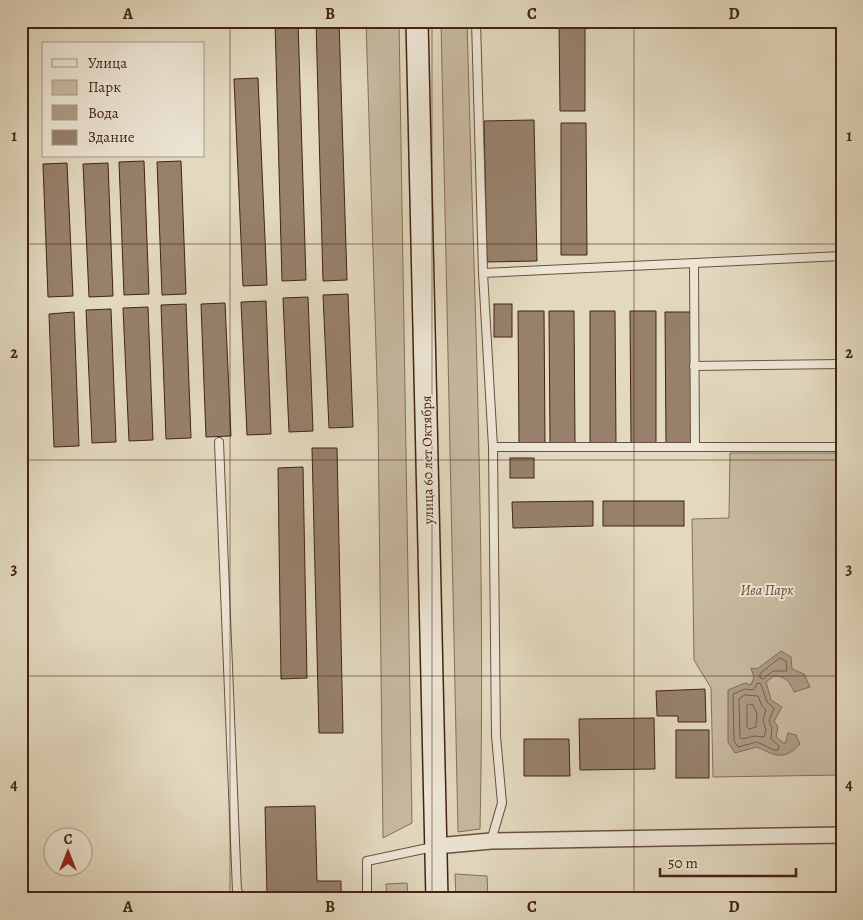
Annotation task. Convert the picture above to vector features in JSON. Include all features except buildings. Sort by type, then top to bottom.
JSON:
[{"type":"street","name":"улица 60 лет Октября","points":[[417,21],[437,899]]},
{"type":"street","points":[[436,846],[491,841],[842,835]]},
{"type":"lane","points":[[476,21],[483,272],[493,447],[496,736],[502,802],[491,841]]},
{"type":"lane","points":[[483,272],[842,256]]},
{"type":"lane","points":[[694,263],[695,447]]},
{"type":"lane","points":[[694,366],[842,364]]},
{"type":"lane","points":[[218,442],[237,891],[244,899]]},
{"type":"lane","points":[[493,447],[842,447]]},
{"type":"lane","points":[[367,899],[367,861],[436,846]]},
{"type":"green space","points":[[366,21],[399,21],[412,823],[383,838],[378,414]]},
{"type":"green space","points":[[441,21],[467,21],[478,425],[481,627],[480,829],[458,832]]},
{"type":"green space","name":"Ива Парк","points":[[730,453],[842,453],[842,775],[713,777],[711,688],[694,660],[692,519],[729,518]]},
{"type":"green space","points":[[455,874],[487,876],[488,899],[456,899]]},
{"type":"green space","points":[[407,883],[408,899],[387,899],[386,884]]},
{"type":"water","points":[[781,651],[791,657],[792,669],[804,674],[810,687],[794,692],[787,680],[778,676],[774,676],[766,682],[771,700],[782,707],[774,721],[778,727],[776,737],[785,744],[788,733],[796,735],[800,744],[784,755],[769,753],[757,747],[735,753],[728,742],[728,690],[745,683],[751,685],[754,677],[751,668],[757,669]]}]
